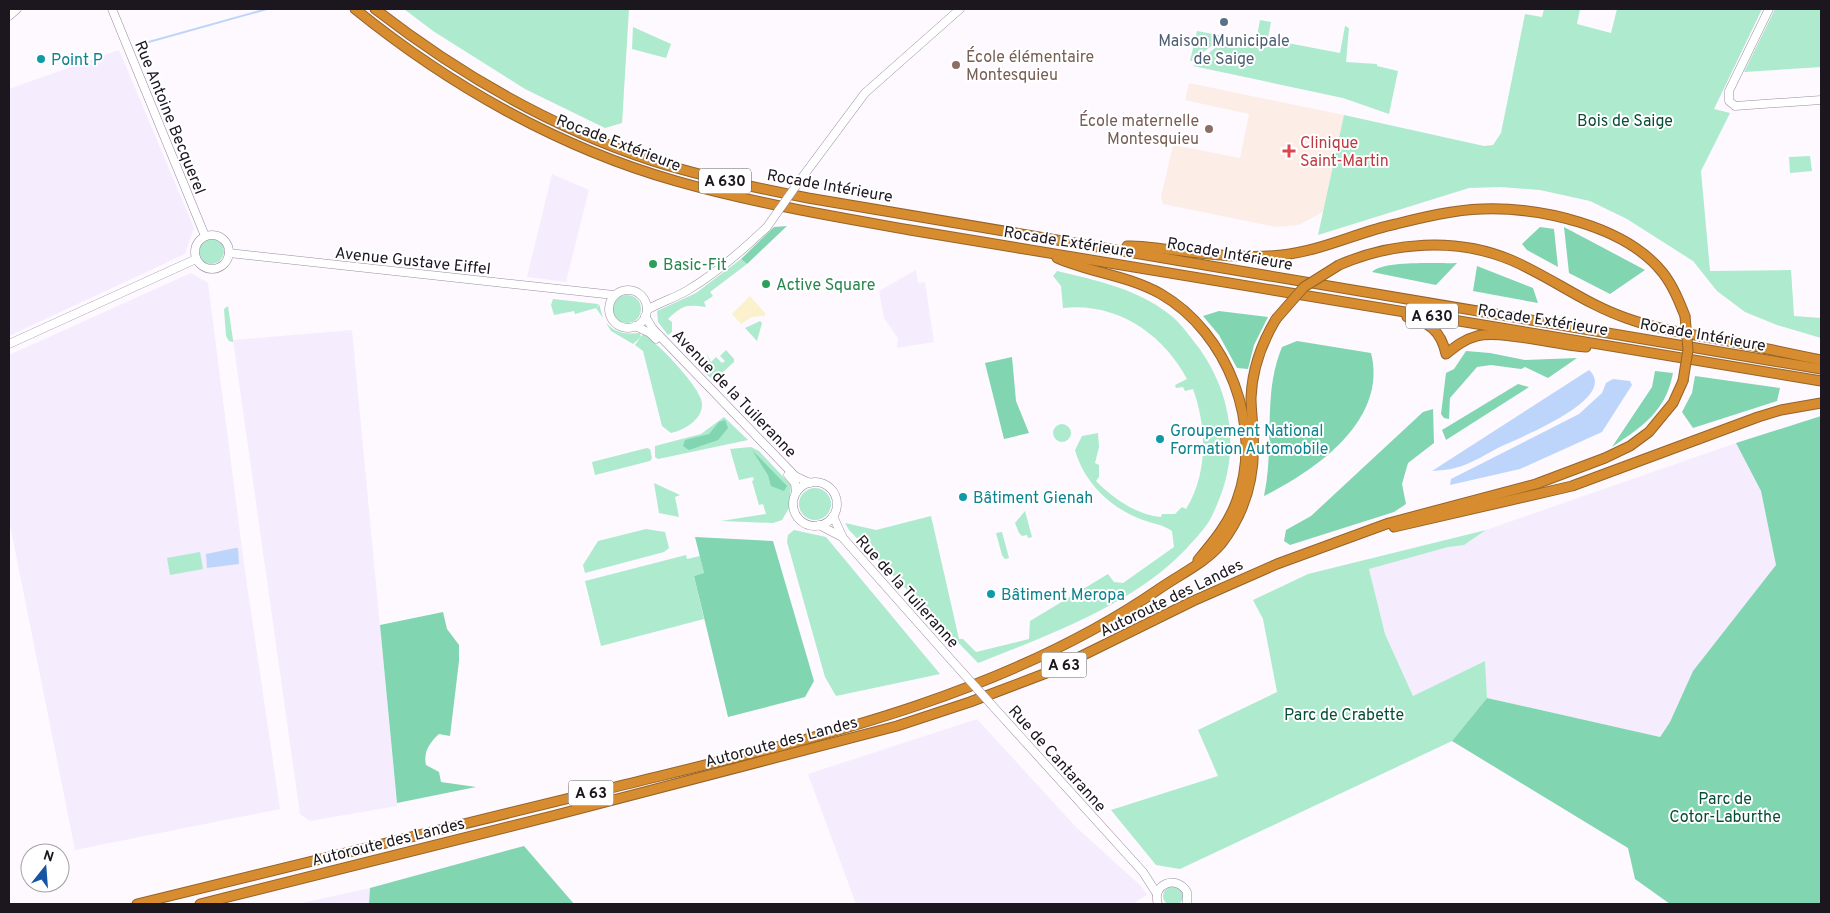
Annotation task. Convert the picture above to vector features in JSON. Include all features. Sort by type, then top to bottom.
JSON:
[{"type":"highway","name":"Rocade Extérieure","points":[[355,9],[395,42],[488,101],[574,144],[676,181],[796,209],[1043,252],[1821,381]]},
{"type":"highway","name":"Rocade Intérieure","points":[[375,9],[447,61],[520,105],[586,135],[652,160],[769,190],[1821,369]]},
{"type":"highway","points":[[1112,248],[1132,246],[1257,258],[1285,255],[1392,224],[1446,213],[1487,209],[1526,211],[1578,222],[1634,248],[1662,272],[1674,291],[1685,316],[1688,350],[1683,381],[1673,403],[1649,432],[1630,446],[1605,458],[1536,484],[1389,523],[1346,539]]},
{"type":"highway","points":[[1193,566],[1210,555],[1230,532],[1246,498],[1254,465],[1251,398],[1253,379],[1262,346],[1276,319],[1304,287],[1338,265],[1364,255],[1402,246],[1444,245],[1477,250],[1512,261],[1600,308],[1644,324],[1821,360]]},
{"type":"highway","points":[[1043,252],[1072,265],[1126,278],[1161,295],[1188,315],[1211,340],[1231,376],[1245,431],[1246,467],[1237,500],[1230,516],[1213,542],[1193,566]]},
{"type":"highway","points":[[1334,300],[1428,324],[1439,333],[1446,354],[1469,339],[1478,336],[1496,335],[1572,346],[1644,352]]},
{"type":"highway","points":[[1346,539],[1472,509],[1546,494],[1606,474],[1758,417],[1781,410],[1821,403]]},
{"type":"highway","name":"Autoroute des Landes","points":[[200,904],[552,816],[914,721],[1049,672],[1234,582],[1346,539]]},
{"type":"highway","name":"Autoroute des Landes","points":[[137,904],[647,779],[896,713],[984,680],[1081,636],[1134,606],[1193,566]]},
{"type":"street","points":[[9,16],[18,9]]},
{"type":"street","name":"Rue Antoine Becquerel","points":[[112,9],[204,236]]},
{"type":"street","points":[[593,294],[609,306],[614,322],[624,328],[635,326],[646,313],[662,300],[686,291],[727,265],[767,226],[865,93],[960,9]]},
{"type":"street","points":[[1769,9],[1729,91],[1728,101],[1735,106],[1821,100]]},
{"type":"street","points":[[216,235],[222,237],[226,242],[229,253],[223,266],[214,269],[203,267],[196,259],[196,243],[204,236],[216,235]]},
{"type":"street","name":"Avenue Gustave Eiffel","points":[[229,253],[614,295]]},
{"type":"street","points":[[9,344],[196,259]]},
{"type":"street","points":[[609,306],[614,295],[626,290],[632,291],[643,298],[662,300]]},
{"type":"street","points":[[643,298],[646,313]]},
{"type":"street","name":"Avenue de la Tuileranne","points":[[646,313],[650,325],[795,476],[810,482]]},
{"type":"street","name":"Avenue de la Tuileranne","points":[[635,326],[650,333],[741,425],[792,479],[796,493]]},
{"type":"street","points":[[810,482],[824,484],[834,492],[837,504],[833,516],[819,525],[806,523],[797,515],[794,504],[796,493],[810,482]]},
{"type":"street","name":"Rue de la Tuileranne","points":[[833,516],[843,538],[953,662]]},
{"type":"street","name":"Rue de la Tuileranne","points":[[819,525],[843,538]]},
{"type":"street","name":"Rue de Cantaranne","points":[[953,662],[1143,872],[1157,894]]},
{"type":"street","name":"Rue de Cantaranne","points":[[1143,872],[1155,880],[1167,883],[1176,882],[1185,887],[1188,903]]},
{"type":"street","points":[[1158,904],[1157,894],[1160,887],[1167,883]]},
{"type":"shaded area","points":[[119,50],[194,228],[185,254],[9,336],[9,89]]},
{"type":"shaded area","name":"Clinique Saint-Martin","points":[[1189,83],[1344,115],[1323,212],[1299,225],[1276,227],[1163,204],[1161,197],[1173,145],[1240,158],[1249,114],[1185,100]]},
{"type":"shaded area","points":[[552,174],[589,190],[566,282],[527,277]]},
{"type":"shaded area","points":[[916,270],[918,283],[925,282],[934,342],[897,348],[898,338],[884,318],[879,291]]},
{"type":"shaded area","points":[[191,273],[208,283],[244,564],[280,809],[75,850],[9,520],[9,355]]},
{"type":"shaded area","points":[[352,330],[397,806],[310,821],[300,814],[233,340]]},
{"type":"shaded area","points":[[1736,443],[1761,491],[1776,565],[1693,671],[1670,722],[1659,737],[1487,698],[1485,661],[1413,696],[1385,634],[1369,569],[1448,546],[1464,545],[1486,530]]},
{"type":"shaded area","points":[[977,719],[1075,826],[1142,887],[1147,895],[1133,904],[856,904],[808,774]]},
{"type":"shaded area","points":[[370,888],[369,904],[297,904]]},
{"type":"green space","points":[[404,9],[629,9],[622,123],[605,128],[525,89],[433,31]]},
{"type":"green space","name":"Bois de Saige","points":[[1544,9],[1580,9],[1577,24],[1611,33],[1617,9],[1762,9],[1714,109],[1730,113],[1701,171],[1710,271],[1791,270],[1794,316],[1821,318],[1821,338],[1777,325],[1745,312],[1717,291],[1693,261],[1627,219],[1590,201],[1540,190],[1501,187],[1469,188],[1318,235],[1344,115],[1484,146],[1493,145],[1501,133],[1525,14],[1542,17]]},
{"type":"green space","points":[[1775,9],[1821,9],[1821,67],[1744,72]]},
{"type":"green space","points":[[1260,20],[1271,22],[1267,43],[1256,41]]},
{"type":"green space","points":[[1345,26],[1349,28],[1346,62],[1377,64],[1377,66],[1398,71],[1389,114],[1343,98],[1193,66],[1221,43],[1231,44],[1236,42],[1250,47],[1273,47],[1277,41],[1340,53]]},
{"type":"green space","points":[[633,27],[671,44],[666,58],[632,49]]},
{"type":"green space","points":[[1197,31],[1224,36],[1190,61]]},
{"type":"green space","points":[[1810,156],[1812,171],[1790,173],[1789,157]]},
{"type":"green space","points":[[787,226],[747,264],[741,259],[774,227]]},
{"type":"green space","points":[[1540,227],[1554,229],[1558,267],[1527,250],[1522,244]]},
{"type":"green space","points":[[1564,227],[1645,270],[1610,294],[1569,273]]},
{"type":"green space","points":[[211,238],[220,242],[224,251],[220,260],[211,264],[202,260],[198,251],[202,242]]},
{"type":"green space","points":[[741,259],[747,264],[710,292],[713,296],[704,302],[706,307],[682,308],[668,319],[672,322],[672,332],[668,335],[658,322],[657,311],[696,293]]},
{"type":"green space","points":[[1457,263],[1436,285],[1372,272],[1378,268],[1399,264]]},
{"type":"green space","points":[[1477,266],[1533,288],[1538,303],[1473,291]]},
{"type":"green space","points":[[1057,271],[1116,286],[1157,305],[1181,326],[1199,348],[1219,384],[1229,423],[1229,463],[1225,483],[1218,502],[1203,530],[1165,569],[1116,602],[1060,630],[978,663],[849,530],[845,523],[876,530],[931,516],[959,639],[963,639],[976,652],[1029,639],[1030,621],[1108,574],[1114,582],[1123,583],[1174,547],[1172,531],[1121,509],[1110,502],[1092,484],[1079,462],[1075,450],[1082,436],[1098,433],[1099,447],[1095,463],[1099,465],[1099,477],[1096,481],[1126,505],[1152,516],[1161,517],[1162,514],[1175,514],[1182,507],[1186,509],[1193,495],[1202,465],[1203,435],[1198,404],[1193,389],[1185,391],[1183,387],[1176,388],[1175,385],[1187,379],[1177,363],[1151,335],[1136,324],[1120,316],[1102,310],[1083,307],[1063,308],[1061,286],[1053,276]]},
{"type":"green space","points":[[627,295],[637,299],[641,309],[637,319],[627,323],[617,319],[613,309],[617,299]]},
{"type":"green space","points":[[553,299],[598,304],[597,308],[599,304],[603,318],[596,308],[575,314],[574,311],[554,315],[551,305]]},
{"type":"green space","points":[[228,306],[233,342],[229,341],[226,336],[224,309]]},
{"type":"green space","points":[[1219,311],[1268,317],[1254,345],[1248,369],[1237,368],[1219,335],[1203,316]]},
{"type":"green space","points":[[760,321],[762,323],[757,341],[745,328]]},
{"type":"green space","points":[[606,323],[618,331],[640,333],[641,337],[633,344],[611,331]]},
{"type":"green space","points":[[643,334],[676,364],[701,399],[701,411],[694,422],[671,433],[662,426],[643,351],[635,345]]},
{"type":"green space","points":[[1297,341],[1371,353],[1373,377],[1369,400],[1358,421],[1343,440],[1325,457],[1305,472],[1264,496],[1269,458],[1270,402],[1276,365],[1282,347]]},
{"type":"green space","points":[[726,350],[734,359],[734,362],[714,380],[703,372],[709,360],[706,352],[711,362],[716,357],[722,363],[725,361],[720,356]]},
{"type":"green space","points":[[1466,351],[1490,353],[1525,360],[1577,358],[1548,378],[1525,367],[1521,369],[1491,365],[1477,367],[1450,398],[1449,419],[1444,418],[1441,414],[1446,373],[1454,369]]},
{"type":"green space","points":[[1012,357],[1016,401],[1029,433],[1004,439],[985,363]]},
{"type":"green space","points":[[1655,371],[1673,373],[1665,398],[1652,416],[1634,432],[1612,447],[1652,387]]},
{"type":"green space","points":[[1695,376],[1780,388],[1777,401],[1693,428],[1682,412],[1692,393]]},
{"type":"green space","points":[[1518,384],[1529,387],[1446,440],[1442,430]]},
{"type":"green space","points":[[1433,409],[1434,443],[1408,463],[1402,484],[1406,504],[1394,512],[1290,545],[1284,541],[1286,530],[1311,516],[1423,412]]},
{"type":"green space","name":"Parc de Cotor-Laburthe","points":[[1821,416],[1821,904],[1670,904],[1635,879],[1628,848],[1452,741],[1487,698],[1660,737],[1670,722],[1693,671],[1776,565],[1761,491],[1736,443]]},
{"type":"green space","points":[[724,417],[748,440],[658,459],[655,457],[655,446],[701,434]]},
{"type":"green space","points":[[725,420],[728,428],[718,440],[689,450],[683,446],[685,440],[709,434],[719,422]]},
{"type":"green space","points":[[1058,424],[1066,424],[1071,429],[1069,440],[1058,442],[1053,437],[1053,429]]},
{"type":"green space","points":[[751,447],[759,451],[791,485],[789,508],[782,520],[773,523],[721,521],[766,514],[763,504],[759,505],[752,481],[754,480],[753,477],[739,480],[730,449]]},
{"type":"green space","points":[[647,448],[650,449],[652,458],[650,461],[595,475],[592,462]]},
{"type":"green space","points":[[752,450],[787,486],[784,491],[771,486],[768,475]]},
{"type":"green space","points":[[654,483],[680,495],[675,497],[679,517],[659,513]]},
{"type":"green space","points":[[815,488],[821,489],[826,493],[830,498],[830,510],[826,515],[821,519],[815,520],[809,519],[804,515],[800,510],[799,504],[800,498],[804,493],[809,489]]},
{"type":"green space","points":[[1025,511],[1032,537],[1028,538],[1027,535],[1022,536],[1019,533],[1015,523]]},
{"type":"green space","points":[[646,529],[665,532],[669,548],[664,552],[585,573],[583,565],[598,541]]},
{"type":"green space","points":[[794,530],[826,537],[940,674],[836,696],[825,677],[787,542],[788,535]]},
{"type":"green space","name":"Parc de Crabette","points":[[1486,530],[1464,545],[1448,547],[1369,569],[1385,634],[1413,696],[1485,661],[1487,698],[1452,741],[1180,869],[1156,865],[1111,810],[1218,776],[1198,730],[1277,692],[1263,619],[1253,600],[1308,574]]},
{"type":"green space","points":[[1002,532],[1009,558],[1005,559],[1002,555],[996,533]]},
{"type":"green space","points":[[695,537],[773,541],[814,681],[805,697],[728,717],[694,576],[704,573]]},
{"type":"green space","points":[[200,552],[203,569],[170,575],[167,558]]},
{"type":"green space","points":[[686,555],[687,559],[700,556],[704,573],[694,576],[704,619],[601,646],[585,581]]},
{"type":"green space","points":[[443,612],[447,629],[459,645],[459,661],[450,736],[439,734],[428,748],[425,760],[426,765],[439,772],[441,782],[476,787],[397,803],[380,625]]},
{"type":"green space","points":[[524,846],[574,904],[369,904],[370,888]]},
{"type":"green space","points":[[1173,886],[1180,889],[1183,896],[1180,903],[1173,906],[1166,903],[1163,896],[1166,889]]},
{"type":"sand","points":[[750,296],[765,313],[765,316],[752,317],[741,324],[732,314]]},
{"type":"water","points":[[1589,370],[1595,381],[1591,392],[1580,404],[1564,415],[1468,464],[1452,469],[1432,471]]},
{"type":"water","points":[[1613,379],[1630,381],[1632,385],[1602,432],[1520,469],[1450,485],[1451,479],[1579,414],[1602,393],[1606,383]]},
{"type":"water","points":[[238,548],[239,564],[207,568],[206,554]]},
{"type":"waterway","points":[[138,45],[267,9]]},
{"type":"place","name":"Maison Municipale de Saige","points":[[1224,22]]},
{"type":"place","name":"Point P","points":[[41,59]]},
{"type":"place","name":"École élémentaire Montesquieu","points":[[956,65]]},
{"type":"place","name":"École maternelle Montesquieu","points":[[1209,129]]},
{"type":"place","name":"Clinique Saint-Martin","points":[[1289,151]]},
{"type":"place","name":"Basic-Fit","points":[[653,264]]},
{"type":"place","name":"Active Square","points":[[766,284]]},
{"type":"place","name":"Groupement National Formation Automobile","points":[[1160,439]]},
{"type":"place","name":"Bâtiment Gienah","points":[[963,497]]},
{"type":"place","name":"Bâtiment Meropa","points":[[991,594]]}]
